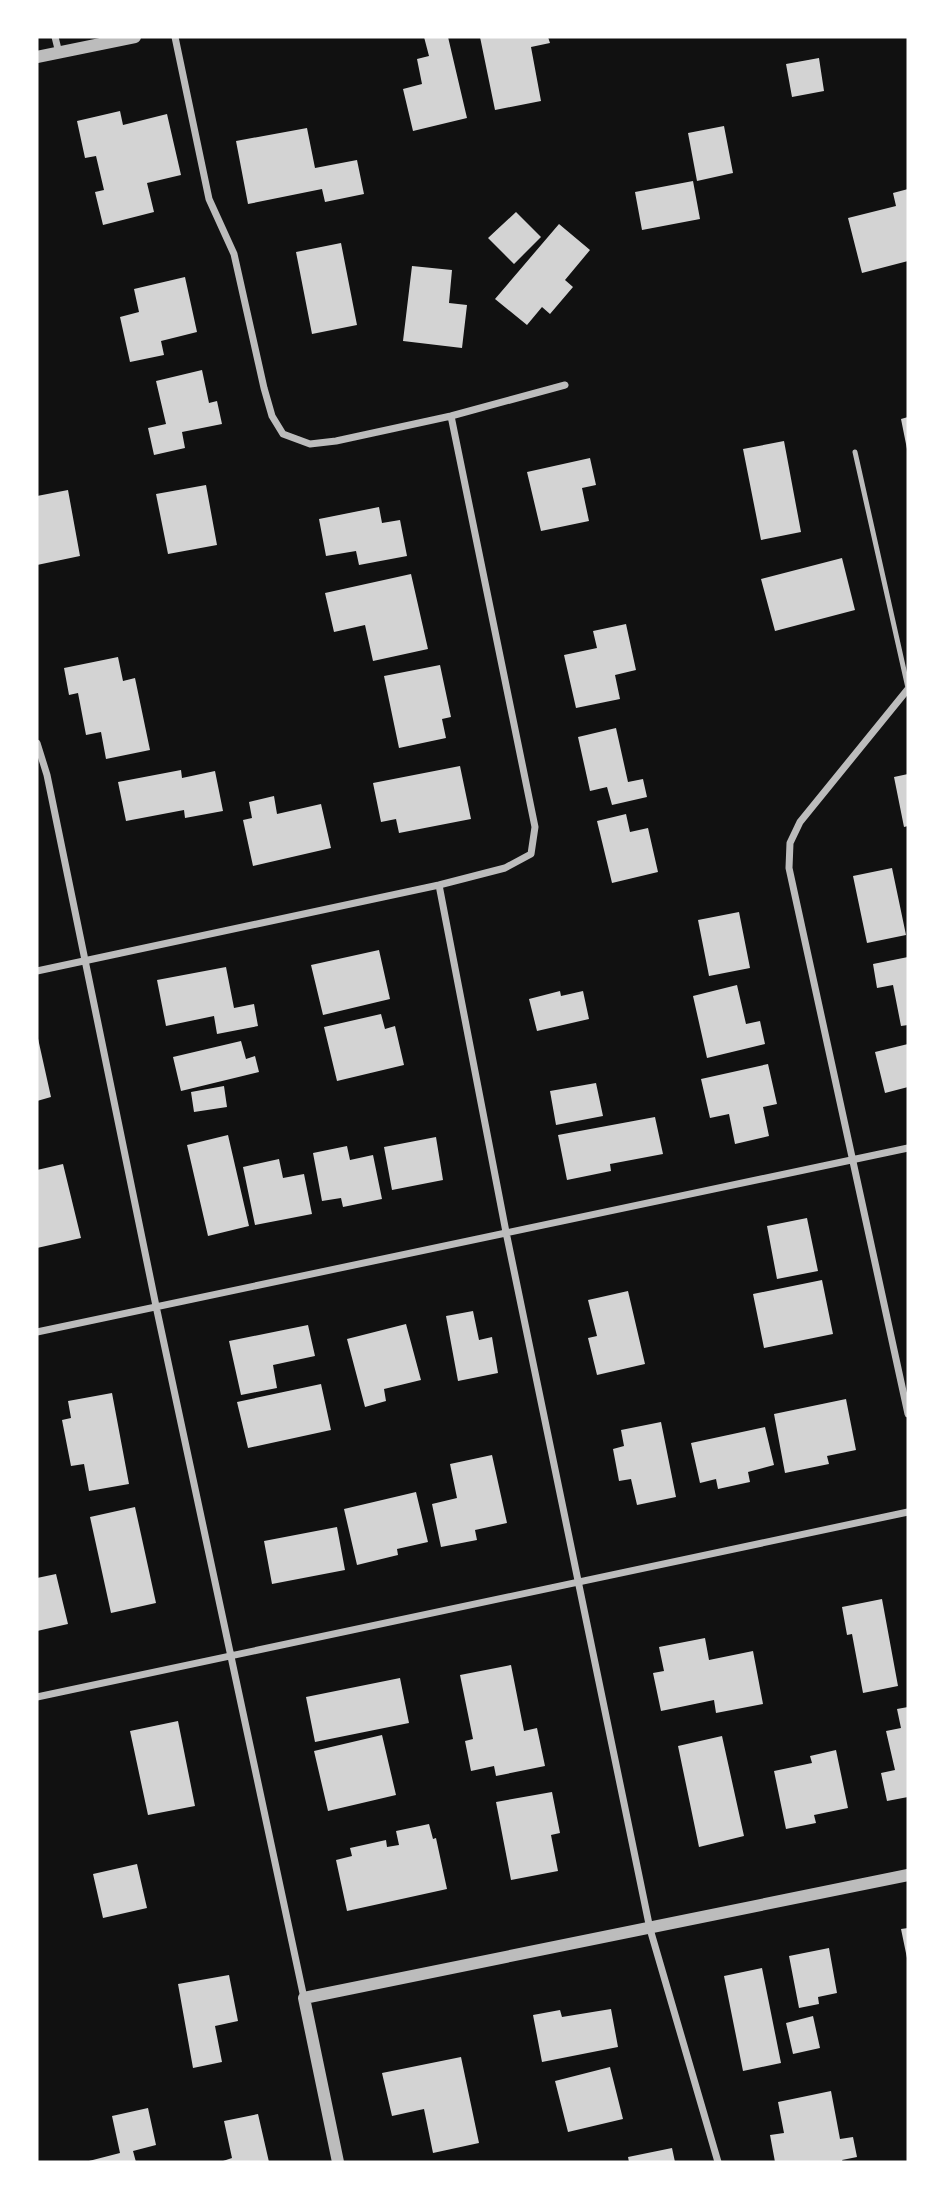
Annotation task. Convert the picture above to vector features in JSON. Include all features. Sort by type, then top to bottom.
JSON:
[{"type":"street","points":[[55,37],[59,52]]},
{"type":"street","points":[[37,57],[135,37]]},
{"type":"street","points":[[174,37],[209,199],[234,254],[264,388],[272,416],[284,435],[310,444],[336,441],[452,416],[565,385]]},
{"type":"street","points":[[37,971],[439,886],[505,868],[531,854],[535,827],[452,416]]},
{"type":"street","points":[[908,689],[800,821],[790,843],[789,868],[908,1415]]},
{"type":"street","points":[[37,743],[47,775],[156,1306],[338,2162]]},
{"type":"street","points":[[439,886],[506,1232],[650,1929],[718,2162]]},
{"type":"street","points":[[37,1332],[908,1148]]},
{"type":"street","points":[[37,1697],[908,1512]]},
{"type":"street","points":[[304,1998],[908,1875]]},
{"type":"lane","points":[[855,452],[908,689]]},
{"type":"building","points":[[424,37],[448,37],[467,118],[413,131],[403,89],[422,84],[417,59],[429,56]]},
{"type":"building","points":[[480,37],[548,37],[550,43],[531,47],[541,101],[495,110]]},
{"type":"building","points":[[819,58],[824,91],[792,97],[786,64]]},
{"type":"building","points":[[120,111],[123,125],[167,114],[181,175],[147,183],[154,212],[103,225],[95,192],[104,190],[96,156],[85,158],[77,121]]},
{"type":"building","points":[[724,126],[733,173],[697,181],[688,133]]},
{"type":"building","points":[[307,128],[315,168],[357,160],[364,194],[325,202],[322,189],[248,204],[236,141]]},
{"type":"building","points":[[693,181],[700,219],[642,230],[635,192]]},
{"type":"building","points":[[908,189],[908,261],[862,273],[848,218],[896,206],[893,193]]},
{"type":"building","points":[[516,212],[541,237],[514,264],[488,238]]},
{"type":"building","points":[[559,224],[590,250],[565,280],[573,287],[550,314],[542,307],[527,325],[495,299]]},
{"type":"building","points":[[341,243],[357,325],[312,334],[296,252]]},
{"type":"building","points":[[412,266],[452,270],[449,303],[467,305],[462,348],[403,341]]},
{"type":"building","points":[[185,277],[197,332],[161,341],[164,355],[130,362],[120,317],[139,312],[134,289]]},
{"type":"building","points":[[202,370],[209,403],[217,401],[222,424],[182,432],[185,448],[154,455],[148,428],[166,424],[156,381]]},
{"type":"building","points":[[908,417],[908,449],[907,449],[901,419]]},
{"type":"building","points":[[784,441],[801,532],[761,540],[743,449]]},
{"type":"building","points":[[590,458],[596,485],[582,488],[589,521],[541,531],[527,472]]},
{"type":"building","points":[[206,485],[217,545],[168,554],[156,494]]},
{"type":"building","points":[[68,490],[80,556],[37,565],[37,496]]},
{"type":"building","points":[[379,507],[382,523],[400,520],[407,556],[359,565],[356,551],[326,556],[319,519]]},
{"type":"building","points":[[842,558],[855,610],[775,631],[761,579]]},
{"type":"building","points":[[411,574],[428,649],[373,661],[365,625],[334,632],[325,593]]},
{"type":"building","points":[[626,624],[636,670],[615,675],[620,699],[576,708],[564,655],[597,648],[593,631]]},
{"type":"building","points":[[118,657],[123,681],[135,678],[150,750],[106,759],[101,732],[86,735],[78,693],[69,695],[64,668]]},
{"type":"building","points":[[440,665],[451,717],[442,719],[446,738],[399,748],[384,676]]},
{"type":"building","points":[[616,728],[628,782],[643,779],[647,797],[612,805],[607,787],[590,791],[578,737]]},
{"type":"building","points":[[460,766],[471,819],[399,833],[396,819],[381,822],[373,783]]},
{"type":"building","points":[[181,770],[182,778],[215,771],[223,811],[185,818],[184,810],[126,821],[118,782]]},
{"type":"building","points":[[908,774],[908,826],[904,827],[894,777]]},
{"type":"building","points":[[274,796],[277,814],[321,804],[331,848],[253,866],[243,820],[252,818],[249,802]]},
{"type":"building","points":[[626,814],[630,832],[648,828],[658,872],[612,883],[597,821]]},
{"type":"building","points":[[892,868],[906,935],[867,943],[853,876]]},
{"type":"building","points":[[739,912],[750,968],[709,976],[698,920]]},
{"type":"building","points":[[379,950],[390,999],[323,1015],[311,965]]},
{"type":"building","points":[[908,957],[908,1025],[901,1026],[893,985],[877,988],[873,964]]},
{"type":"building","points":[[226,967],[234,1008],[254,1004],[258,1026],[217,1034],[214,1016],[166,1026],[157,980]]},
{"type":"building","points":[[737,985],[746,1024],[760,1021],[765,1044],[707,1058],[693,996]]},
{"type":"building","points":[[560,991],[561,996],[583,991],[589,1019],[537,1031],[529,999]]},
{"type":"building","points":[[381,1014],[385,1029],[395,1026],[404,1065],[337,1081],[324,1027]]},
{"type":"building","points":[[37,1034],[51,1097],[37,1101]]},
{"type":"building","points":[[241,1041],[246,1059],[255,1056],[259,1072],[181,1091],[173,1057]]},
{"type":"building","points":[[908,1044],[908,1087],[885,1093],[875,1052]]},
{"type":"building","points":[[768,1064],[777,1104],[763,1107],[769,1136],[735,1144],[729,1114],[710,1118],[701,1079]]},
{"type":"building","points":[[596,1083],[603,1116],[556,1125],[550,1091]]},
{"type":"building","points":[[224,1086],[227,1107],[194,1112],[191,1092]]},
{"type":"building","points":[[655,1117],[663,1154],[610,1164],[611,1171],[567,1180],[558,1135]]},
{"type":"building","points":[[228,1135],[249,1226],[208,1236],[187,1145]]},
{"type":"building","points":[[436,1137],[443,1180],[392,1190],[384,1147]]},
{"type":"building","points":[[347,1146],[350,1160],[373,1155],[382,1199],[343,1207],[341,1198],[322,1201],[313,1153]]},
{"type":"building","points":[[279,1159],[283,1178],[304,1174],[312,1214],[255,1225],[243,1167]]},
{"type":"building","points":[[63,1164],[81,1238],[37,1248],[37,1170]]},
{"type":"building","points":[[807,1218],[818,1271],[777,1279],[767,1226]]},
{"type":"building","points":[[822,1280],[833,1334],[764,1348],[753,1294]]},
{"type":"building","points":[[628,1291],[645,1364],[597,1375],[588,1338],[597,1336],[588,1300]]},
{"type":"building","points":[[473,1311],[479,1340],[492,1337],[498,1373],[458,1381],[446,1316]]},
{"type":"building","points":[[406,1324],[421,1380],[384,1389],[386,1401],[365,1407],[347,1339]]},
{"type":"building","points":[[308,1325],[315,1356],[273,1365],[277,1388],[241,1395],[229,1341]]},
{"type":"building","points":[[321,1384],[331,1430],[248,1448],[237,1402]]},
{"type":"building","points":[[112,1393],[129,1484],[89,1491],[84,1464],[71,1466],[62,1420],[71,1418],[68,1401]]},
{"type":"building","points":[[846,1399],[856,1450],[827,1456],[829,1464],[785,1473],[774,1414]]},
{"type":"building","points":[[661,1422],[676,1497],[637,1505],[631,1479],[619,1481],[613,1449],[624,1446],[621,1430]]},
{"type":"building","points":[[765,1427],[774,1465],[748,1472],[750,1482],[718,1489],[716,1479],[700,1483],[691,1443]]},
{"type":"building","points":[[492,1455],[507,1523],[475,1530],[477,1540],[441,1547],[432,1504],[457,1498],[450,1464]]},
{"type":"building","points":[[416,1492],[428,1542],[397,1549],[398,1555],[357,1565],[344,1509]]},
{"type":"building","points":[[135,1507],[156,1603],[111,1613],[90,1517]]},
{"type":"building","points":[[337,1527],[345,1570],[272,1584],[264,1541]]},
{"type":"building","points":[[56,1574],[68,1624],[37,1631],[37,1578]]},
{"type":"building","points":[[882,1599],[898,1686],[863,1693],[852,1634],[847,1635],[842,1607]]},
{"type":"building","points":[[705,1638],[709,1660],[753,1651],[763,1704],[716,1713],[714,1700],[661,1711],[653,1673],[664,1671],[659,1647]]},
{"type":"building","points":[[511,1665],[524,1731],[537,1728],[545,1766],[496,1776],[494,1766],[471,1771],[465,1741],[473,1739],[460,1675]]},
{"type":"building","points":[[400,1678],[409,1723],[315,1742],[306,1697]]},
{"type":"building","points":[[908,1707],[908,1797],[887,1801],[881,1773],[895,1770],[886,1731],[901,1728],[897,1709]]},
{"type":"building","points":[[178,1721],[195,1806],[148,1815],[130,1731]]},
{"type":"building","points":[[382,1735],[396,1795],[328,1811],[314,1751]]},
{"type":"building","points":[[722,1736],[744,1836],[699,1847],[678,1746]]},
{"type":"building","points":[[836,1750],[848,1808],[814,1815],[816,1823],[786,1829],[774,1771],[812,1763],[810,1756]]},
{"type":"building","points":[[552,1792],[560,1833],[551,1835],[558,1871],[511,1880],[496,1802]]},
{"type":"building","points":[[429,1824],[433,1839],[436,1838],[447,1889],[347,1911],[336,1860],[352,1856],[350,1848],[386,1840],[387,1847],[399,1845],[396,1831]]},
{"type":"building","points":[[137,1864],[147,1908],[103,1918],[93,1874]]},
{"type":"building","points":[[908,1928],[908,1958],[907,1958],[901,1929]]},
{"type":"building","points":[[829,1948],[837,1993],[818,1997],[819,2004],[799,2008],[789,1956]]},
{"type":"building","points":[[762,1968],[781,2063],[743,2071],[724,1976]]},
{"type":"building","points":[[229,1975],[238,2021],[215,2026],[222,2062],[193,2068],[178,1984]]},
{"type":"building","points":[[611,2009],[618,2047],[542,2062],[533,2015],[560,2010],[562,2017]]},
{"type":"building","points":[[813,2016],[820,2048],[793,2054],[786,2023]]},
{"type":"building","points":[[461,2057],[479,2143],[433,2153],[424,2109],[392,2116],[382,2073]]},
{"type":"building","points":[[610,2067],[623,2119],[568,2132],[555,2081]]},
{"type":"building","points":[[831,2091],[840,2139],[853,2137],[857,2157],[842,2160],[843,2162],[775,2162],[770,2135],[784,2133],[778,2102]]},
{"type":"building","points":[[148,2108],[156,2145],[133,2151],[136,2162],[85,2162],[120,2153],[112,2116]]},
{"type":"building","points":[[258,2114],[269,2162],[220,2162],[232,2158],[224,2121]]},
{"type":"building","points":[[672,2148],[675,2162],[629,2162],[628,2157]]}]
